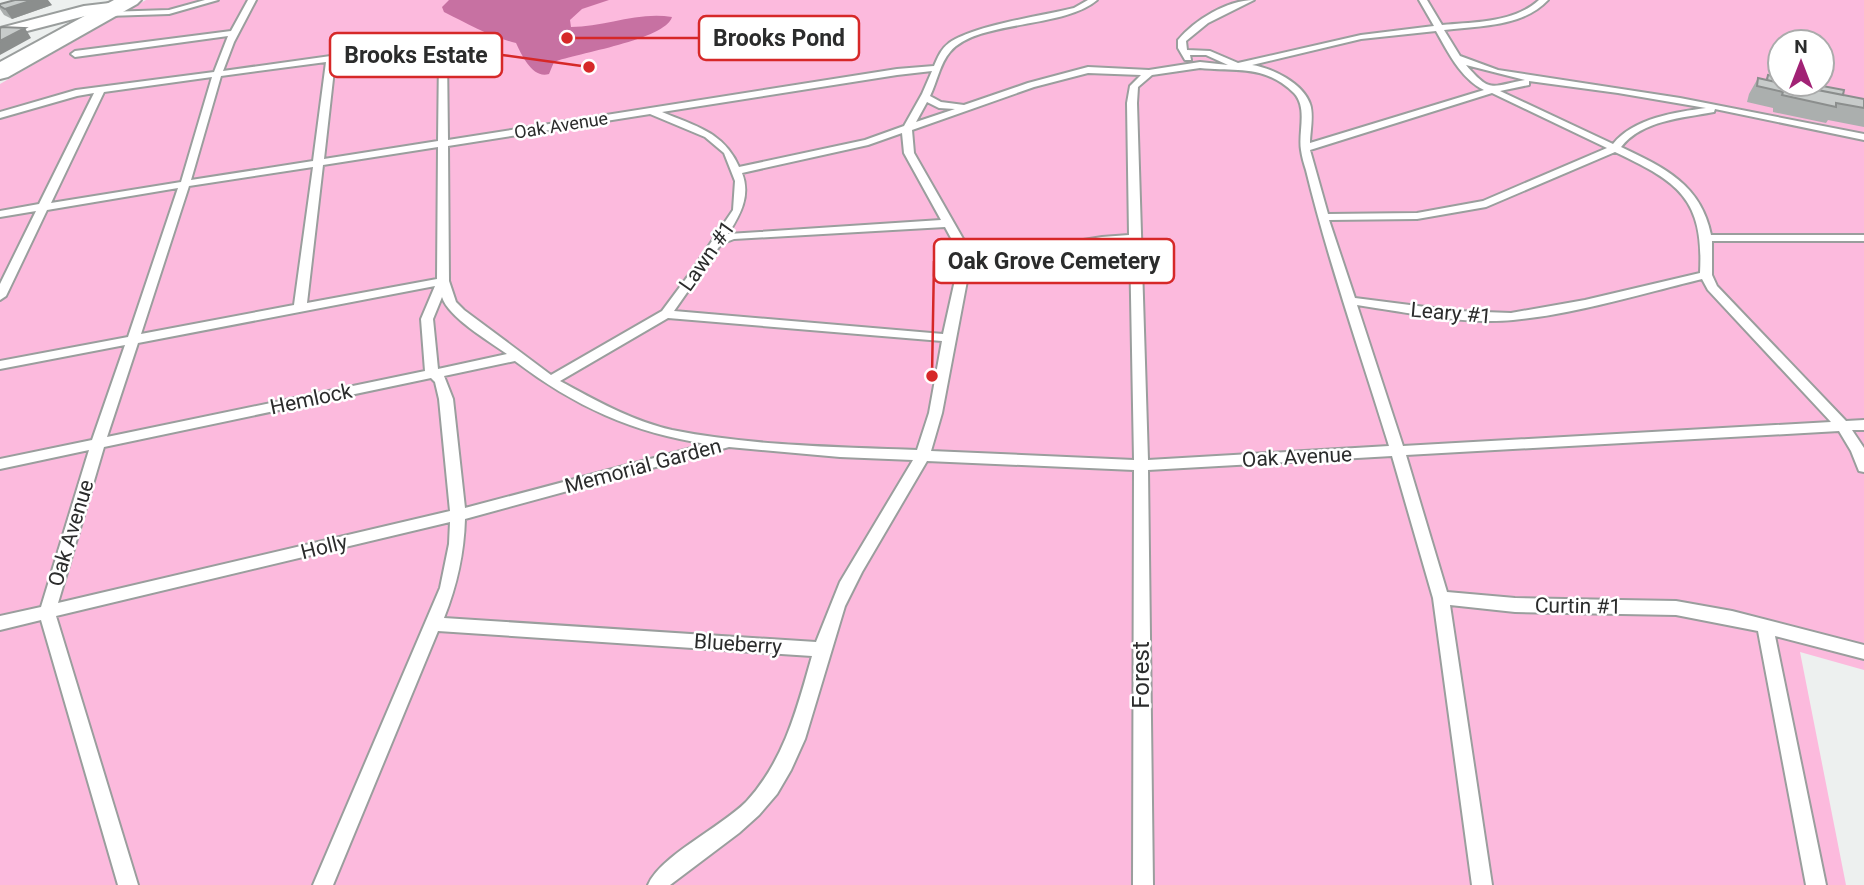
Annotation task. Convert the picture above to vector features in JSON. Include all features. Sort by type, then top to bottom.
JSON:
[{"type":"street","points":[[0,33],[83,11],[118,7]]},
{"type":"street","points":[[0,72],[118,7]]},
{"type":"lane","points":[[118,7],[169,12],[214,0]]},
{"type":"lane","name":"Oak Avenue","points":[[128,885],[47,613],[98,444],[219,74],[234,33],[252,0]]},
{"type":"lane","points":[[659,885],[667,873],[753,808],[780,769],[801,727],[837,606],[867,548],[898,503],[922,456],[939,400],[948,338],[965,262],[964,251],[909,153],[907,129],[925,97],[944,53],[963,38],[1077,10],[1093,0]]},
{"type":"lane","points":[[1250,0],[1204,21],[1182,40],[1182,48],[1190,61],[1219,68],[1361,37],[1440,29],[1518,16],[1533,10],[1545,0]]},
{"type":"lane","points":[[1423,0],[1469,76],[1492,92],[1669,175],[1686,190],[1696,204],[1708,238],[1706,275],[1712,286],[1843,427],[1858,450],[1864,467]]},
{"type":"lane","points":[[80,52],[234,33]]},
{"type":"lane","points":[[0,115],[51,98],[100,90],[415,48],[438,51],[443,55],[443,281],[427,319],[432,372],[441,380],[446,400],[458,515],[457,544],[448,588],[323,885]]},
{"type":"lane","points":[[1185,52],[1207,53],[1234,65],[1269,72],[1286,81],[1307,105],[1305,148],[1323,217],[1413,498],[1441,598],[1482,885]]},
{"type":"lane","points":[[1456,57],[1493,71],[1541,81],[1726,108],[1864,137]]},
{"type":"lane","points":[[300,308],[331,59]]},
{"type":"lane","points":[[651,111],[708,135],[728,152],[737,171],[828,152],[1088,70],[1149,73],[1200,65]]},
{"type":"lane","name":"Oak Avenue","points":[[0,214],[318,162],[938,68]]},
{"type":"lane","name":"Forest","points":[[1143,885],[1141,465],[1132,103],[1134,86],[1149,73]]},
{"type":"lane","points":[[1305,148],[1506,86],[1541,81]]},
{"type":"lane","points":[[0,296],[100,90]]},
{"type":"lane","points":[[925,97],[939,105],[969,107]]},
{"type":"lane","points":[[1323,217],[1417,216],[1486,204],[1615,148],[1620,138],[1639,128],[1695,112],[1726,108]]},
{"type":"lane","name":"Lawn #1","points":[[550,381],[666,314],[738,210],[737,171]]},
{"type":"lane","points":[[719,241],[732,236],[754,234],[949,223]]},
{"type":"lane","points":[[965,262],[1102,240],[1135,238]]},
{"type":"lane","points":[[1708,238],[1864,238]]},
{"type":"lane","name":"Leary #1","points":[[1350,300],[1457,315],[1511,317],[1585,304],[1706,275]]},
{"type":"lane","points":[[0,365],[443,281]]},
{"type":"lane","name":"Memorial Garden","points":[[443,281],[450,303],[460,313],[550,381],[629,421],[670,433],[731,443]]},
{"type":"lane","points":[[666,314],[948,338]]},
{"type":"lane","name":"Hemlock","points":[[0,464],[519,356]]},
{"type":"lane","name":"Oak Avenue","points":[[731,443],[922,456],[1141,465],[1864,425]]},
{"type":"lane","name":"Memorial Garden","points":[[458,515],[731,443]]},
{"type":"lane","name":"Holly","points":[[0,623],[458,515]]},
{"type":"lane","name":"Curtin #1","points":[[1441,598],[1515,605],[1676,608],[1765,626],[1864,652]]},
{"type":"lane","name":"Blueberry","points":[[433,624],[825,650]]},
{"type":"lane","points":[[1765,626],[1816,885]]},
{"type":"shaded area","points":[[146,0],[1864,0],[1864,670],[1800,652],[1846,885],[0,885],[0,84]]},
{"type":"shaded area","points":[[449,0],[609,0],[582,9],[570,20],[571,27],[647,16],[672,17],[666,25],[638,39],[554,62],[549,74],[543,75],[533,70],[516,43],[489,34],[444,12],[442,7]]},
{"type":"building","points":[[15,0],[33,0],[5,9],[0,6]]},
{"type":"building","points":[[2,27],[25,28],[0,41]]},
{"type":"building","points":[[1758,78],[1766,80],[1766,88],[1757,86]]},
{"type":"building","points":[[1836,88],[1844,90],[1843,95],[1836,94]]},
{"type":"building","points":[[1836,94],[1864,99],[1864,108],[1836,103],[1836,107],[1796,98],[1836,98]]},
{"type":"place","name":"Brooks Pond","points":[[567,38]]},
{"type":"place","name":"Brooks Estate","points":[[589,67]]},
{"type":"place","name":"Oak Grove Cemetery","points":[[932,376]]}]
